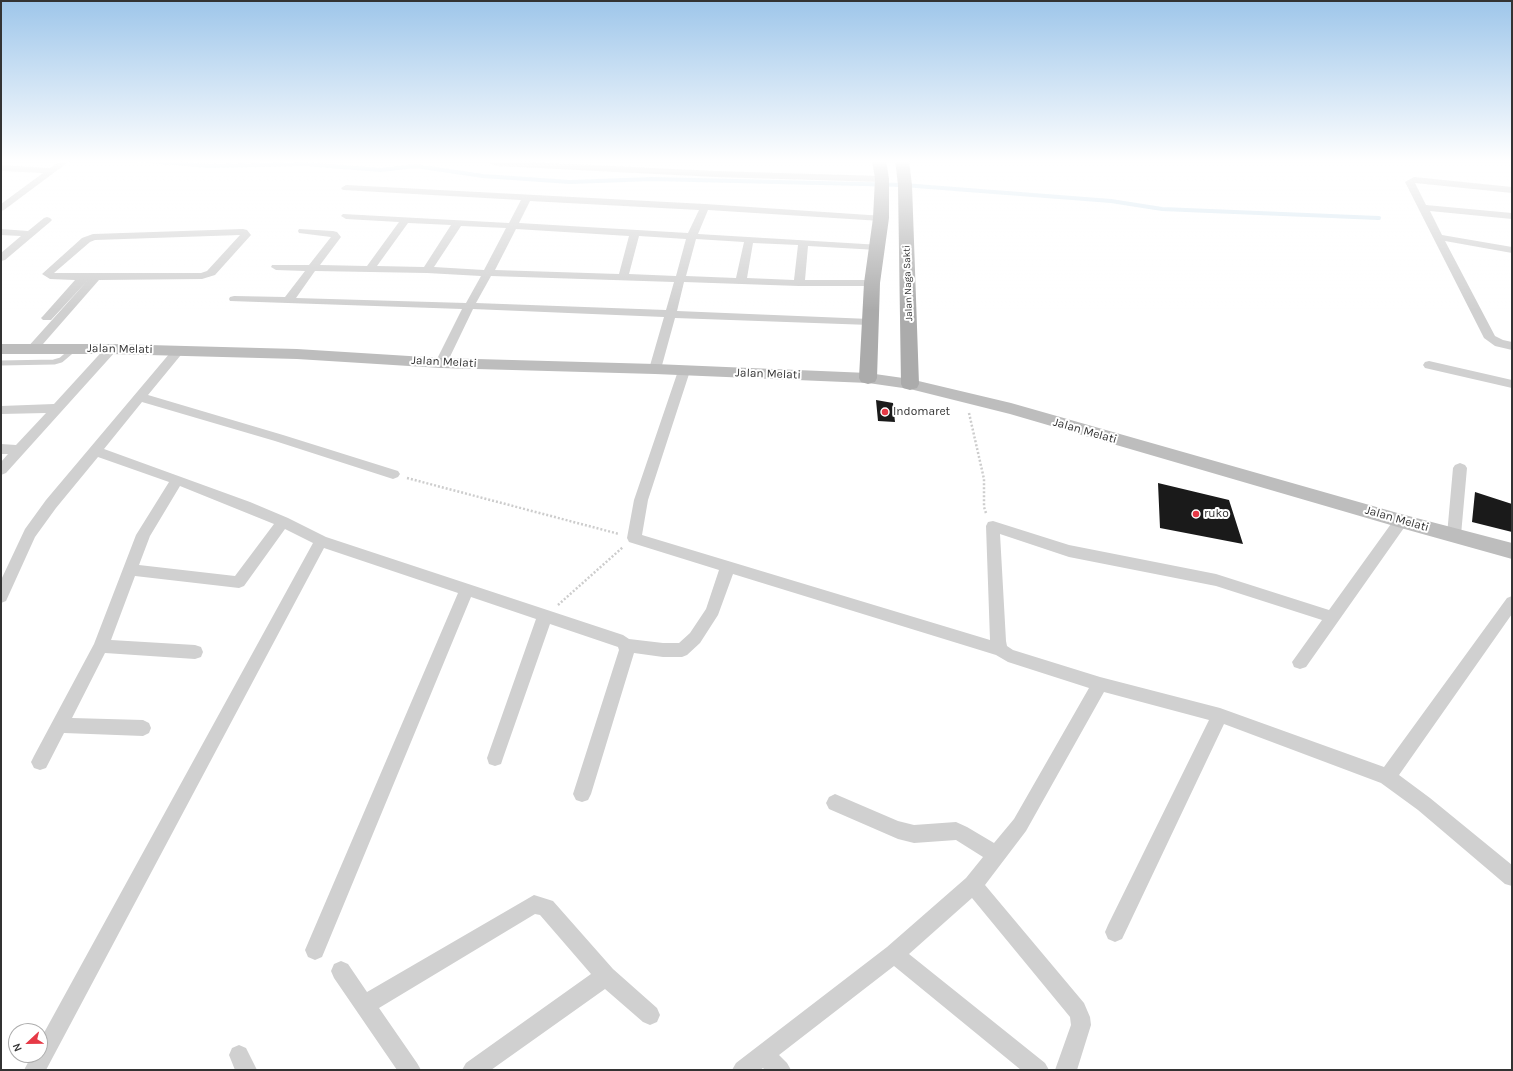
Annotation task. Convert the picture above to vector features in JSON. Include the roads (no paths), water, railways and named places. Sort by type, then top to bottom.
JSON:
[{"type":"main road","points":[[868,378],[872,283],[878,246],[881,210]]},
{"type":"main road","name":"Jalan Naga Sakti","points":[[906,210],[910,384]]},
{"type":"main road","name":"Jalan Melati","points":[[1,353],[27,348],[179,350],[297,354],[441,363],[655,368],[868,378],[910,384],[1011,409],[1401,521],[1512,551]]},
{"type":"street","points":[[441,363],[469,306],[521,210]]},
{"type":"street","points":[[655,368],[692,236],[704,210]]},
{"type":"street","points":[[753,210],[881,218]]},
{"type":"street","points":[[1424,210],[1490,338],[1499,343],[1512,346]]},
{"type":"street","points":[[1452,210],[1512,216]]},
{"type":"street","points":[[346,216],[749,240],[878,246]]},
{"type":"street","points":[[1,258],[47,220]]},
{"type":"street","points":[[370,269],[405,220]]},
{"type":"street","points":[[427,270],[458,222]]},
{"type":"street","points":[[288,301],[336,237],[333,234],[303,231]]},
{"type":"street","points":[[1,232],[30,234]]},
{"type":"street","points":[[243,232],[246,235],[208,275],[96,277],[50,276],[48,274],[86,240],[93,237],[243,232]]},
{"type":"street","points":[[622,277],[635,233]]},
{"type":"street","points":[[1438,237],[1512,250]]},
{"type":"street","points":[[741,281],[749,240]]},
{"type":"street","points":[[799,283],[803,243]]},
{"type":"street","points":[[1,250],[13,248]]},
{"type":"street","points":[[276,267],[427,270],[799,283],[872,283]]},
{"type":"street","points":[[27,348],[83,277]]},
{"type":"street","points":[[27,348],[96,277]]},
{"type":"street","points":[[234,299],[469,306],[870,322]]},
{"type":"street","points":[[1,470],[111,349]]},
{"type":"street","points":[[1,597],[20,552],[30,533],[51,504],[179,350]]},
{"type":"street","points":[[1429,365],[1512,384]]},
{"type":"street","points":[[684,370],[641,500],[634,538],[1001,650],[1008,655],[1100,684],[1220,715],[1387,777],[1424,804],[1512,877]]},
{"type":"street","points":[[139,397],[279,438],[393,474]]},
{"type":"street","points":[[1,410],[57,408]]},
{"type":"street","points":[[1,449],[19,450]]},
{"type":"street","points":[[96,451],[177,480],[283,522],[321,541],[619,640],[626,645],[663,650],[682,650],[695,638],[713,611],[728,566]]},
{"type":"street","points":[[1454,535],[1460,468]]},
{"type":"street","points":[[40,762],[101,646],[146,529],[177,480]]},
{"type":"street","points":[[1300,662],[1401,521]]},
{"type":"street","points":[[131,570],[239,582],[283,522]]},
{"type":"street","points":[[1001,650],[998,641],[993,526],[1069,552],[1216,580],[1332,617]]},
{"type":"street","points":[[34,1070],[321,541]]},
{"type":"street","points":[[315,950],[466,590]]},
{"type":"street","points":[[1387,777],[1512,602]]},
{"type":"street","points":[[495,758],[545,616]]},
{"type":"street","points":[[582,794],[627,650],[626,645]]},
{"type":"street","points":[[101,646],[195,652]]},
{"type":"street","points":[[743,1070],[894,954],[973,885],[1020,825],[1100,684]]},
{"type":"street","points":[[1114,932],[1220,715]]},
{"type":"street","points":[[60,725],[143,728]]},
{"type":"street","points":[[835,803],[898,830],[914,834],[956,831],[997,855]]},
{"type":"street","points":[[973,885],[1077,1010],[1080,1017],[1080,1025],[1066,1070]]},
{"type":"street","points":[[364,1005],[534,904],[546,908],[606,976],[650,1015]]},
{"type":"street","points":[[894,954],[1038,1070]]},
{"type":"street","points":[[341,971],[410,1070]]},
{"type":"street","points":[[473,1070],[606,976]]},
{"type":"street","points":[[764,1054],[780,1070]]},
{"type":"lane","points":[[1,353],[54,362],[61,360],[74,349]]},
{"type":"waterway","points":[[1186,210],[1379,218]]},
{"type":"place","name":"Indomaret","points":[[885,412]]},
{"type":"place","name":"ruko","points":[[1196,514]]}]
